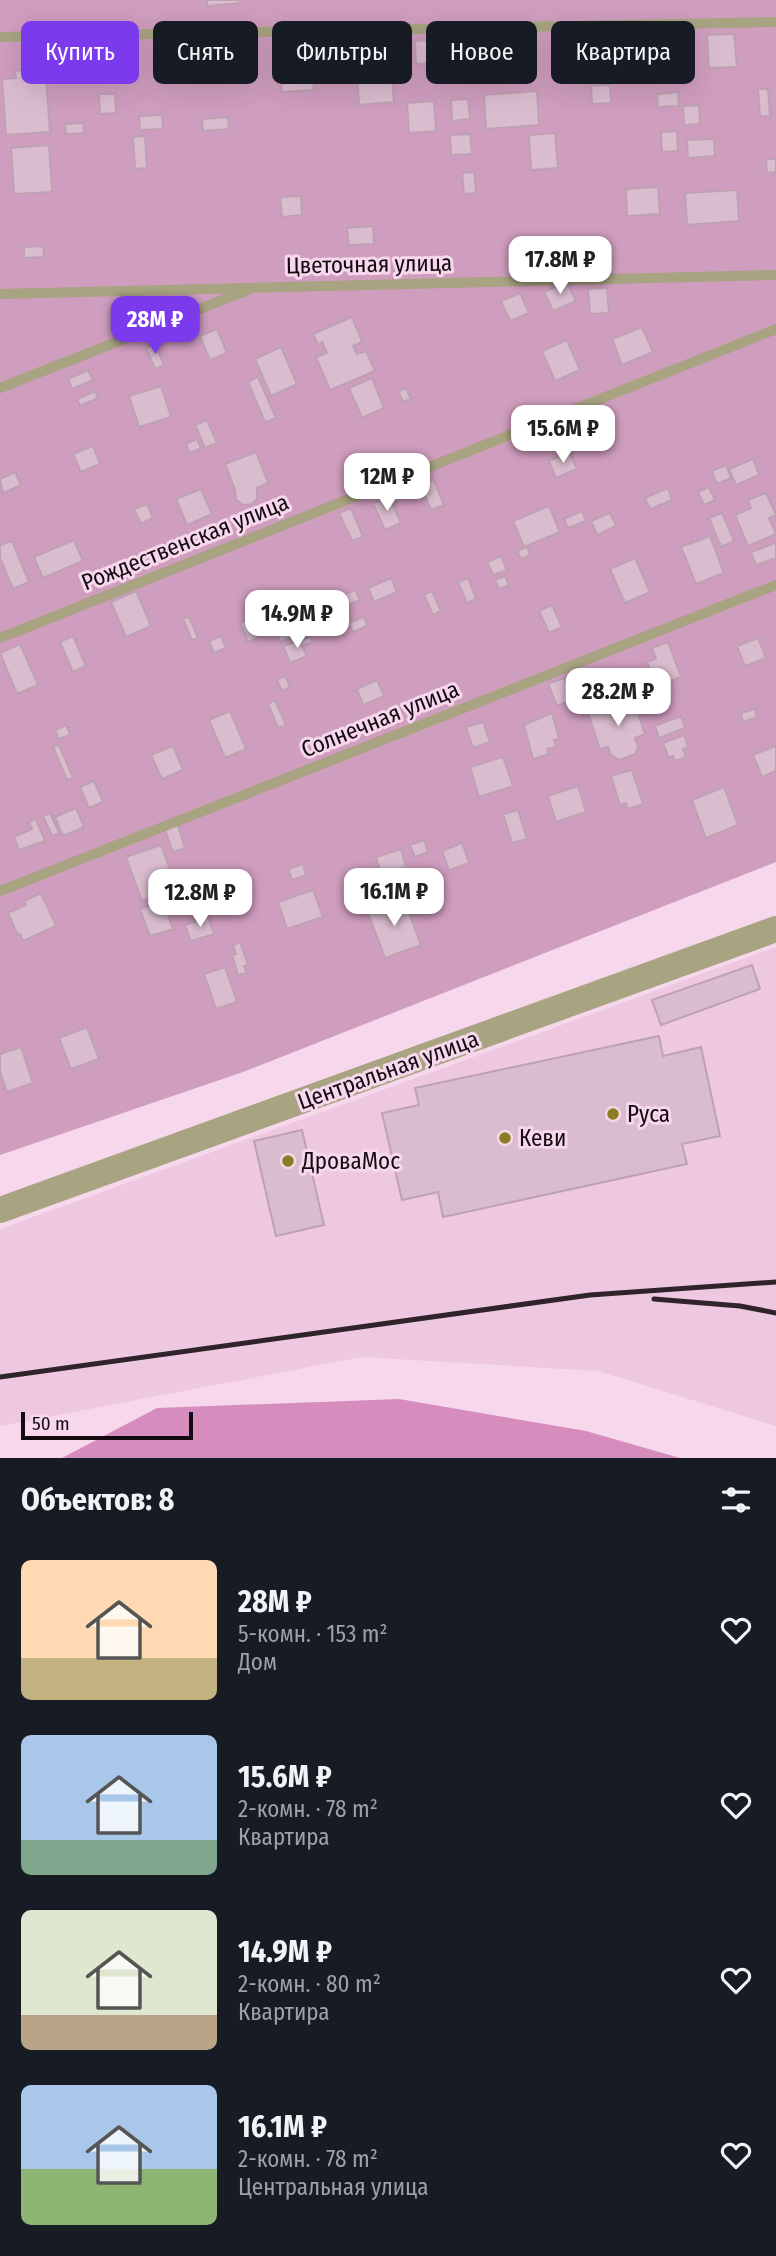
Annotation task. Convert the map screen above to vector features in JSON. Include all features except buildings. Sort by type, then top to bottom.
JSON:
[{"type":"street","name":"Центральная улица","points":[[0,1210],[776,929]]},
{"type":"lane","points":[[0,37],[776,22]]},
{"type":"lane","name":"Цветочная улица","points":[[0,294],[776,275]]},
{"type":"lane","name":"Цветочная улица","points":[[0,388],[257,287]]},
{"type":"lane","name":"Рождественская улица","points":[[0,638],[776,329]]},
{"type":"lane","name":"Солнечная улица","points":[[0,891],[776,585]]},
{"type":"shaded area","points":[[0,0],[776,0],[776,862],[243,1072],[0,1155]]},
{"type":"shaded area","points":[[776,947],[776,1426],[598,1371],[362,1357],[0,1426],[0,1229]]},
{"type":"shaded area","points":[[399,1399],[586,1431],[680,1458],[62,1458],[157,1408]]},
{"type":"railway","points":[[0,1377],[590,1295],[776,1282]]},
{"type":"railway","points":[[654,1299],[740,1306],[776,1313]]},
{"type":"place","name":"Руса","points":[[613,1114]]},
{"type":"place","name":"Кеви","points":[[505,1138]]},
{"type":"place","name":"ДроваМос","points":[[288,1161]]}]
